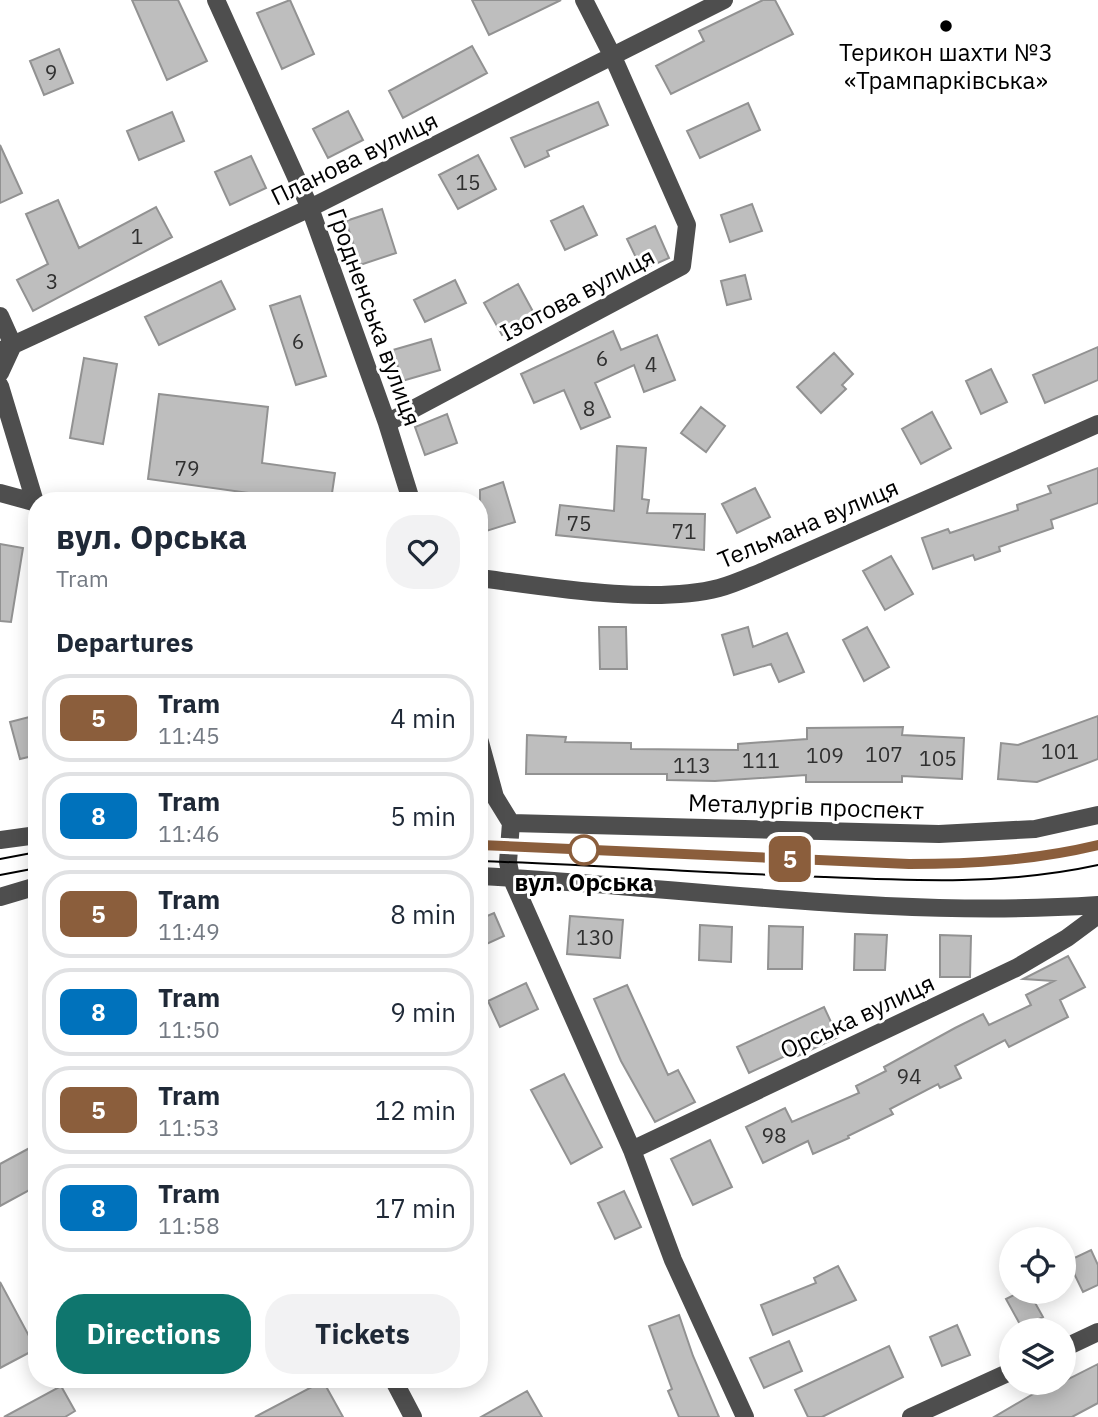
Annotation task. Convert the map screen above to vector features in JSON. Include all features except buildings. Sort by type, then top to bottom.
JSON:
[{"type":"street","name":"Гродненська вулиця","points":[[216,0],[310,208],[387,423],[409,492]]},
{"type":"street","name":"Ізотова вулиця","points":[[387,423],[682,266],[687,225],[584,0]]},
{"type":"street","name":"Планова вулиця","points":[[7,348],[310,208],[724,0]]},
{"type":"street","points":[[0,316],[7,348],[0,373]]},
{"type":"street","points":[[0,386],[33,492]]},
{"type":"street","name":"Тельмана вулиця","points":[[488,579],[564,590],[669,595],[718,588],[764,571],[1098,424]]},
{"type":"street","points":[[0,493],[28,501]]},
{"type":"street","points":[[488,798],[511,823],[508,862],[511,877],[632,1150],[673,1260],[745,1417]]},
{"type":"street","name":"Металургів проспект","points":[[511,823],[939,834],[1035,829],[1098,816]]},
{"type":"street","points":[[0,840],[28,836]]},
{"type":"street","points":[[488,876],[864,906],[1009,910],[1098,905]]},
{"type":"street","points":[[0,897],[28,889]]},
{"type":"street","name":"Орська вулиця","points":[[632,1150],[1016,968],[1067,938],[1098,915]]},
{"type":"street","points":[[1076,1342],[1098,1332]]},
{"type":"street","points":[[911,1417],[999,1377]]},
{"type":"street","points":[[398,1388],[413,1417]]},
{"type":"tram line","points":[[488,845],[909,864],[1004,860],[1098,845]]},
{"type":"tram line","name":"5","points":[[488,845],[909,864],[980,864],[1048,857],[1098,845]]},
{"type":"tram line","points":[[0,859],[28,854]]},
{"type":"tram line","points":[[488,861],[893,880],[996,879],[1098,865]]},
{"type":"tram line","points":[[0,875],[28,870]]},
{"type":"place","name":"Терикон шахти №3 «Трампарківська»","points":[[946,26]]},
{"type":"place","name":"вул. Орська","points":[[584,850]]}]
